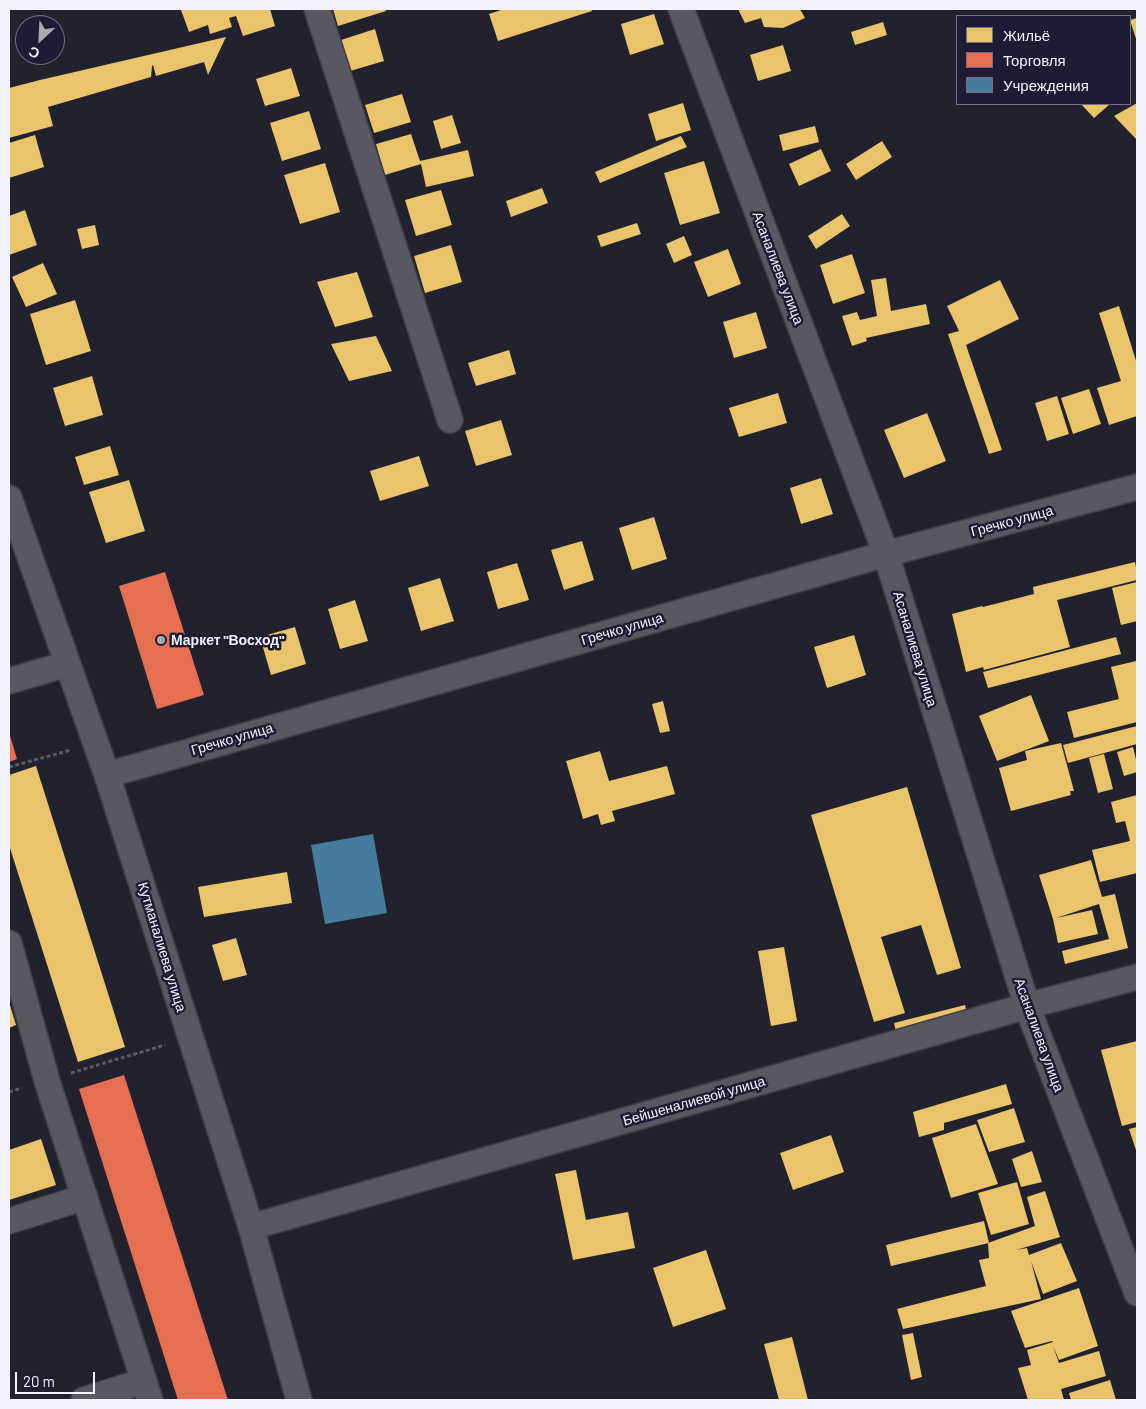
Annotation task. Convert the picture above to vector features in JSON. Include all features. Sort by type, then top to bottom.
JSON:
[{"type":"street","points":[[317,9],[450,420]]},
{"type":"street","name":"Асаналиева улица","points":[[681,9],[886,554],[1027,1006],[1137,1293]]},
{"type":"street","name":"Гречко улица","points":[[107,775],[886,554],[1137,487]]},
{"type":"street","name":"Кутманалиева улица","points":[[9,498],[67,664],[97,743],[250,1227],[299,1400]]},
{"type":"street","points":[[9,681],[67,664]]},
{"type":"street","points":[[10,949],[47,1080],[147,1391],[84,1400]]},
{"type":"street","name":"Бейшеналиевой улица","points":[[250,1227],[1027,1006],[1137,977]]},
{"type":"street","points":[[9,1220],[85,1197]]},
{"type":"path","points":[[9,768],[97,743]]},
{"type":"path","points":[[9,1092],[190,1037]]},
{"type":"building: Жильё","points":[[270,9],[275,26],[243,36],[236,16],[229,18],[232,27],[210,34],[208,25],[189,32],[181,10]]},
{"type":"building: Жильё","points":[[333,9],[385,9],[386,11],[338,26]]},
{"type":"building: Жильё","points":[[504,9],[591,9],[592,11],[498,41],[489,14]]},
{"type":"building: Жильё","points":[[738,9],[800,9],[805,18],[783,28],[764,27],[761,18],[745,23]]},
{"type":"building: Жильё","points":[[654,14],[664,44],[630,55],[621,24]]},
{"type":"building: Жильё","points":[[1137,18],[1137,42],[1131,23],[1131,20]]},
{"type":"building: Жильё","points":[[883,22],[887,35],[855,45],[851,32]]},
{"type":"building: Жильё","points":[[375,29],[384,61],[350,71],[341,40]]},
{"type":"building: Жильё","points":[[226,37],[208,75],[204,62],[156,76],[153,65],[151,77],[48,107],[53,126],[9,138],[9,88]]},
{"type":"building: Жильё","points":[[783,45],[791,71],[758,81],[750,55]]},
{"type":"building: Жильё","points":[[291,68],[300,96],[265,106],[256,79]]},
{"type":"building: Жильё","points":[[402,94],[411,122],[374,133],[365,105]]},
{"type":"building: Жильё","points":[[683,103],[691,130],[656,141],[648,114]]},
{"type":"building: Жильё","points":[[1137,103],[1137,138],[1136,139],[1114,116]]},
{"type":"building: Жильё","points":[[1082,105],[1109,105],[1094,118]]},
{"type":"building: Жильё","points":[[309,111],[321,149],[282,161],[270,123]]},
{"type":"building: Жильё","points":[[452,115],[461,143],[441,149],[433,121]]},
{"type":"building: Жильё","points":[[815,126],[819,142],[783,151],[779,135]]},
{"type":"building: Жильё","points":[[411,134],[420,161],[468,150],[474,176],[426,187],[421,164],[385,175],[376,144]]},
{"type":"building: Жильё","points":[[35,135],[44,167],[9,178],[9,143]]},
{"type":"building: Жильё","points":[[681,136],[687,147],[600,183],[595,172]]},
{"type":"building: Жильё","points":[[882,141],[892,157],[856,180],[846,164]]},
{"type":"building: Жильё","points":[[821,149],[831,171],[799,186],[789,164]]},
{"type":"building: Жильё","points":[[704,161],[720,213],[680,225],[664,173]]},
{"type":"building: Жильё","points":[[325,163],[340,212],[300,224],[284,175]]},
{"type":"building: Жильё","points":[[542,188],[548,203],[511,217],[506,201]]},
{"type":"building: Жильё","points":[[441,190],[452,225],[416,236],[405,200]]},
{"type":"building: Жильё","points":[[25,210],[37,245],[9,255],[9,216]]},
{"type":"building: Жильё","points":[[842,214],[850,226],[816,249],[808,236]]},
{"type":"building: Жильё","points":[[637,223],[641,234],[601,247],[597,236]]},
{"type":"building: Жильё","points":[[95,225],[99,245],[82,249],[77,229]]},
{"type":"building: Жильё","points":[[684,236],[692,255],[674,263],[666,244]]},
{"type":"building: Жильё","points":[[451,245],[462,282],[425,293],[414,256]]},
{"type":"building: Жильё","points":[[728,249],[741,284],[708,297],[694,262]]},
{"type":"building: Жильё","points":[[852,254],[865,293],[833,304],[820,265]]},
{"type":"building: Жильё","points":[[43,263],[57,294],[26,307],[12,277]]},
{"type":"building: Жильё","points":[[357,272],[373,317],[335,327],[317,282]]},
{"type":"building: Жильё","points":[[886,278],[891,311],[926,304],[930,324],[866,338],[867,341],[852,346],[842,316],[857,312],[860,320],[877,316],[871,280]]},
{"type":"building: Жильё","points":[[1000,280],[1019,319],[966,345],[1002,450],[989,454],[948,334],[959,331],[947,306]]},
{"type":"building: Жильё","points":[[75,300],[91,351],[46,365],[30,314]]},
{"type":"building: Жильё","points":[[1119,306],[1137,364],[1137,416],[1109,425],[1097,388],[1121,381],[1099,313]]},
{"type":"building: Жильё","points":[[756,312],[767,348],[734,358],[723,322]]},
{"type":"building: Жильё","points":[[376,336],[392,371],[349,381],[331,344]]},
{"type":"building: Жильё","points":[[509,350],[516,374],[476,386],[468,363]]},
{"type":"building: Жильё","points":[[92,376],[103,415],[65,426],[53,388]]},
{"type":"building: Жильё","points":[[1089,389],[1101,424],[1073,434],[1061,398]]},
{"type":"building: Жильё","points":[[778,393],[787,423],[739,437],[729,408]]},
{"type":"building: Жильё","points":[[1057,396],[1069,434],[1047,441],[1035,403]]},
{"type":"building: Жильё","points":[[927,413],[946,461],[904,478],[884,430]]},
{"type":"building: Жильё","points":[[501,420],[512,455],[476,466],[465,431]]},
{"type":"building: Жильё","points":[[110,446],[119,475],[84,485],[75,457]]},
{"type":"building: Жильё","points":[[419,456],[429,486],[380,501],[370,471]]},
{"type":"building: Жильё","points":[[821,478],[833,514],[801,524],[790,488]]},
{"type":"building: Жильё","points":[[129,480],[145,531],[106,543],[89,492]]},
{"type":"building: Жильё","points":[[654,517],[667,559],[632,570],[619,528]]},
{"type":"building: Жильё","points":[[582,541],[594,580],[564,590],[551,550]]},
{"type":"building: Жильё","points":[[1135,562],[1137,580],[1057,600],[1070,647],[984,670],[983,667],[966,672],[952,614],[1034,594],[1033,587]]},
{"type":"building: Жильё","points":[[517,563],[529,600],[498,609],[487,572]]},
{"type":"building: Жильё","points":[[440,578],[454,621],[421,631],[408,588]]},
{"type":"building: Жильё","points":[[1137,582],[1137,621],[1121,625],[1112,588]]},
{"type":"building: Жильё","points":[[355,600],[368,641],[340,649],[328,609]]},
{"type":"building: Жильё","points":[[295,627],[306,664],[271,675],[260,637]]},
{"type":"building: Жильё","points":[[854,635],[866,675],[827,688],[814,647]]},
{"type":"building: Жильё","points":[[1116,637],[1121,654],[988,688],[983,672]]},
{"type":"building: Жильё","points":[[1136,661],[1137,722],[1074,738],[1067,712],[1119,699],[1111,667]]},
{"type":"building: Жильё","points":[[1031,695],[1049,741],[997,761],[979,716]]},
{"type":"building: Жильё","points":[[663,701],[670,731],[660,733],[652,704]]},
{"type":"building: Жильё","points":[[1137,726],[1137,744],[1068,763],[1063,745]]},
{"type":"building: Жильё","points":[[1061,743],[1074,791],[1070,791],[1071,795],[1011,811],[999,768],[1027,760],[1025,751]]},
{"type":"building: Жильё","points":[[1133,747],[1137,772],[1124,776],[1117,752]]},
{"type":"building: Жильё","points":[[600,751],[609,781],[667,766],[675,794],[612,811],[615,821],[601,825],[598,814],[583,819],[566,761]]},
{"type":"building: Жильё","points":[[1104,754],[1113,789],[1098,793],[1089,758]]},
{"type":"building: Жильё","points":[[36,766],[125,1047],[78,1062],[9,845],[9,775]]},
{"type":"building: Жильё","points":[[907,787],[961,968],[937,975],[921,925],[881,937],[905,1013],[874,1022],[811,815]]},
{"type":"building: Жильё","points":[[1137,795],[1137,873],[1100,882],[1092,850],[1130,841],[1125,821],[1116,823],[1111,802]]},
{"type":"building: Жильё","points":[[1091,860],[1102,897],[1115,894],[1128,948],[1065,964],[1062,951],[1109,939],[1099,904],[1056,918],[1092,910],[1098,934],[1058,943],[1053,919],[1039,875]]},
{"type":"building: Жильё","points":[[287,872],[292,903],[204,917],[198,887]]},
{"type":"building: Жильё","points":[[236,938],[247,975],[223,981],[212,945]]},
{"type":"building: Жильё","points":[[784,947],[797,1021],[771,1026],[758,951]]},
{"type":"building: Жильё","points":[[9,1002],[16,1025],[9,1028]]},
{"type":"building: Жильё","points":[[965,1005],[968,1018],[897,1036],[894,1023]]},
{"type":"building: Жильё","points":[[1137,1041],[1137,1122],[1122,1126],[1101,1050]]},
{"type":"building: Жильё","points":[[1006,1084],[1012,1104],[944,1123],[944,1130],[919,1137],[913,1112]]},
{"type":"building: Жильё","points":[[1014,1108],[1025,1142],[989,1152],[977,1120]]},
{"type":"building: Жильё","points":[[976,1124],[998,1184],[951,1198],[932,1138]]},
{"type":"building: Жильё","points":[[1137,1127],[1137,1153],[1129,1129]]},
{"type":"building: Жильё","points":[[831,1135],[844,1172],[793,1190],[780,1153]]},
{"type":"building: Жильё","points":[[41,1139],[56,1185],[9,1200],[9,1150]]},
{"type":"building: Жильё","points":[[1032,1151],[1042,1182],[1021,1187],[1012,1159]]},
{"type":"building: Жильё","points":[[576,1170],[586,1220],[628,1212],[635,1248],[573,1260],[555,1174]]},
{"type":"building: Жильё","points":[[1017,1182],[1029,1224],[991,1235],[978,1193]]},
{"type":"building: Жильё","points":[[1045,1191],[1060,1237],[1016,1250],[1027,1248],[1029,1255],[1061,1243],[1077,1281],[1043,1294],[1031,1261],[1041,1299],[903,1329],[897,1309],[986,1286],[979,1260],[989,1258],[988,1243],[1035,1226],[1027,1197]]},
{"type":"building: Жильё","points":[[984,1221],[989,1243],[891,1266],[886,1245]]},
{"type":"building: Жильё","points":[[706,1250],[726,1309],[673,1327],[653,1268]]},
{"type":"building: Жильё","points":[[1079,1288],[1098,1346],[1059,1360],[1053,1346],[1059,1363],[1099,1351],[1106,1376],[1061,1389],[1064,1400],[1028,1400],[1018,1368],[1031,1365],[1027,1350],[1053,1342],[1025,1348],[1011,1311]]},
{"type":"building: Жильё","points":[[913,1333],[922,1377],[911,1380],[902,1335]]},
{"type":"building: Жильё","points":[[792,1337],[808,1400],[779,1400],[764,1344]]},
{"type":"building: Жильё","points":[[1110,1380],[1116,1400],[1071,1400],[1069,1393]]},
{"type":"building: Торговля","name":"Маркет \"Восход\"","points":[[165,572],[204,695],[157,709],[119,586]]},
{"type":"building: Торговля","points":[[9,732],[17,759],[9,762]]},
{"type":"building: Торговля","points":[[124,1075],[228,1400],[178,1400],[79,1089]]},
{"type":"building: Учреждения","points":[[373,834],[387,913],[325,924],[311,845]]},
{"type":"place","name":"Маркет \"Восход\"","points":[[161,640]]}]
